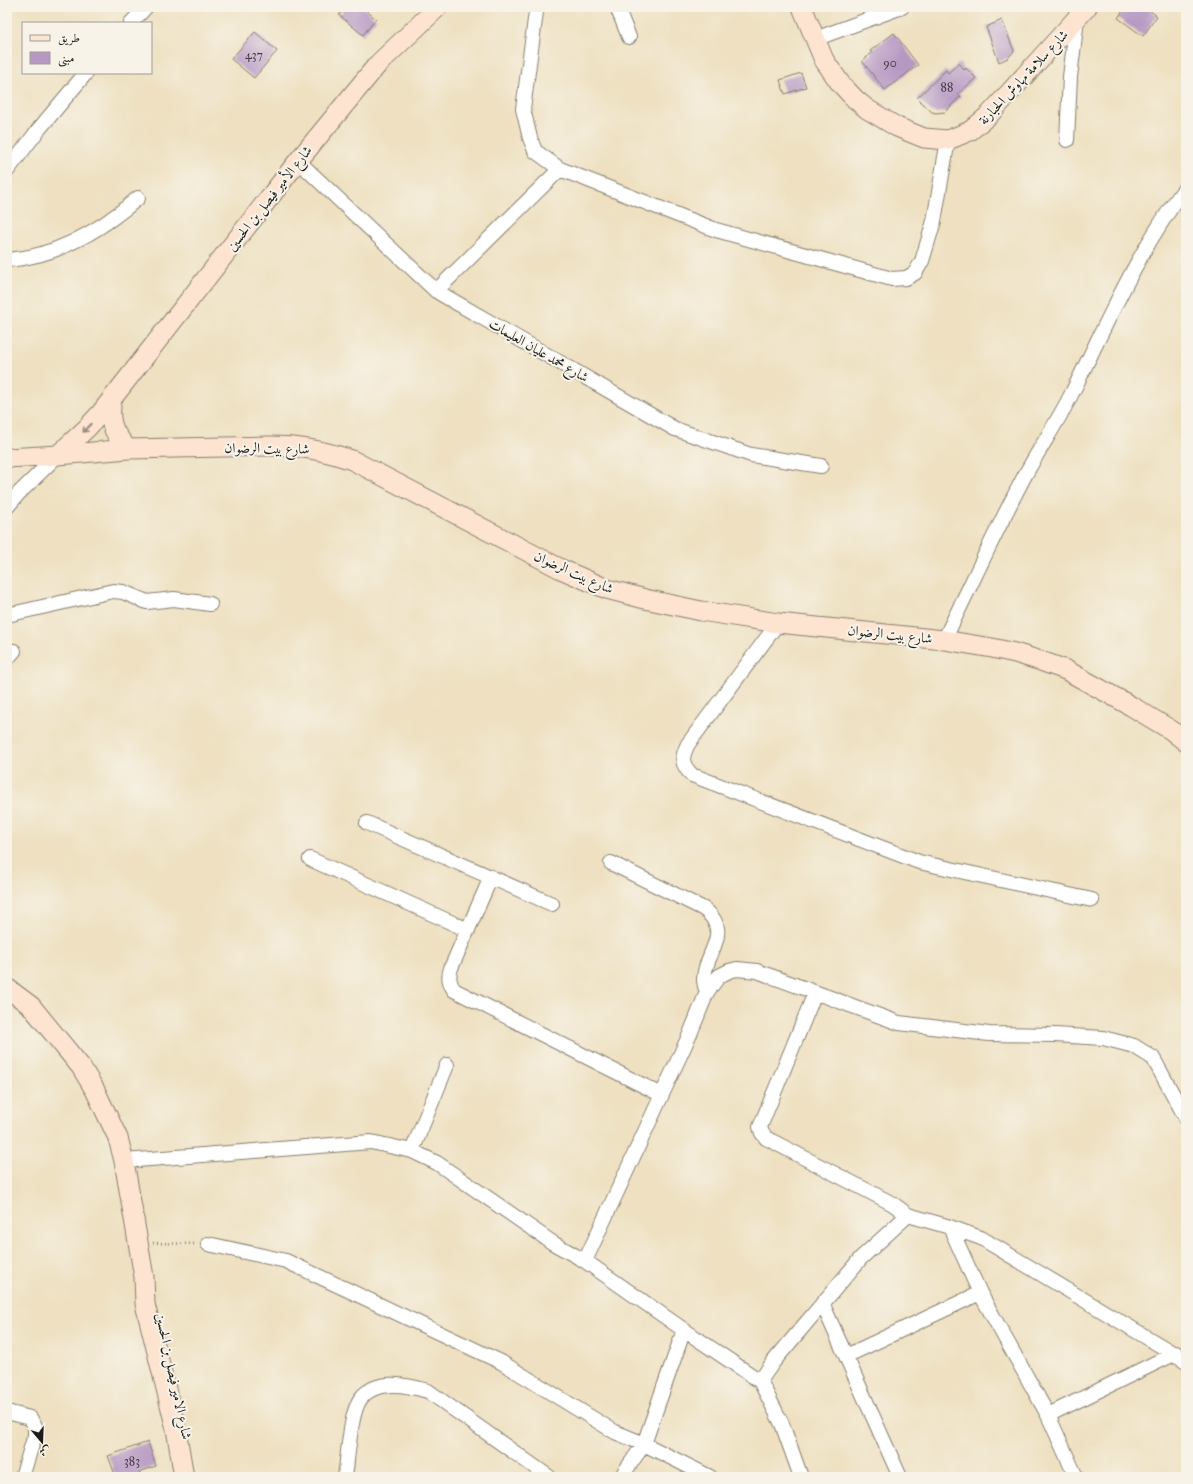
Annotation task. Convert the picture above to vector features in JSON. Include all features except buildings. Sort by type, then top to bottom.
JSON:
[{"type":"street","points":[[132,22],[146,7]]},
{"type":"street","name":"شارع الأمير فيصل بن الحسين","points":[[58,455],[87,428],[112,398],[298,161],[378,64],[438,7]]},
{"type":"street","points":[[534,7],[536,12],[523,109],[530,138],[535,151],[560,169],[716,230],[892,279],[906,278],[915,274],[919,267],[934,222],[948,140]]},
{"type":"street","points":[[617,7],[629,37]]},
{"type":"street","name":"شارع سلامة مهاوش الحبارنة","points":[[802,7],[824,60],[836,79],[854,99],[896,127],[924,138],[948,140],[970,131],[989,115],[1082,13]]},
{"type":"street","points":[[815,39],[902,7]]},
{"type":"street","points":[[1067,140],[1070,77],[1082,13]]},
{"type":"street","points":[[7,171],[39,128],[85,74]]},
{"type":"street","name":"شارع محمد عليان العليمات","points":[[298,161],[436,291],[675,429],[751,455],[821,466]]},
{"type":"street","points":[[436,291],[560,169]]},
{"type":"street","points":[[944,640],[1014,496],[1070,397],[1101,332],[1134,270],[1171,207],[1186,187]]},
{"type":"street","points":[[7,260],[28,257],[76,240],[111,220],[138,198]]},
{"type":"street","points":[[112,398],[110,412],[112,426],[118,439],[128,449]]},
{"type":"street","name":"شارع بيت الرضوان","points":[[7,458],[128,449],[290,446],[330,452],[352,460],[561,569],[607,589],[701,611],[778,623],[944,640],[1015,653],[1041,660],[1066,670],[1171,730],[1186,742]]},
{"type":"street","points":[[7,508],[18,494],[58,455]]},
{"type":"street","points":[[7,615],[113,591],[123,592],[147,602],[174,599],[210,604]]},
{"type":"street","points":[[778,623],[688,744],[683,753],[683,761],[686,769],[692,774],[919,862],[1092,900]]},
{"type":"street","points":[[367,823],[552,904]]},
{"type":"street","points":[[310,859],[468,930]]},
{"type":"street","points":[[611,863],[704,909],[713,918],[718,935],[705,973],[704,979],[707,992]]},
{"type":"street","points":[[491,878],[451,968],[449,975],[450,983],[454,990],[662,1095]]},
{"type":"street","points":[[585,1261],[690,1034],[707,992],[719,976],[737,969],[757,971],[898,1023],[990,1034],[1103,1038],[1134,1046],[1153,1058],[1186,1118]]},
{"type":"street","name":"شارع الامير فيصل بن الحسين","points":[[7,988],[31,1006],[81,1067],[95,1090],[118,1138],[124,1161],[144,1277],[145,1304],[176,1429],[184,1477]]},
{"type":"street","points":[[815,993],[760,1127],[766,1138],[893,1204],[908,1215],[981,1238],[1181,1357]]},
{"type":"street","points":[[412,1151],[447,1065]]},
{"type":"street","points":[[124,1161],[371,1142],[412,1151],[437,1163],[553,1243],[585,1261],[760,1381],[782,1424],[802,1477]]},
{"type":"street","points":[[760,1381],[774,1361],[823,1305],[861,1258],[908,1215]]},
{"type":"street","points":[[950,1227],[980,1293],[1048,1415],[1076,1477]]},
{"type":"street","points":[[208,1244],[286,1261],[501,1362],[615,1432],[644,1444],[710,1477]]},
{"type":"street","name":"شارع الامير فيصل بن الحسين","points":[[144,1277],[157,1301],[161,1314],[196,1477]]},
{"type":"street","points":[[846,1356],[980,1293]]},
{"type":"street","points":[[823,1305],[900,1477]]},
{"type":"street","points":[[622,1477],[644,1444],[684,1330]]},
{"type":"street","points":[[1048,1415],[1181,1357]]},
{"type":"street","points":[[346,1477],[353,1419],[361,1398],[381,1385],[410,1387],[428,1391],[549,1477]]},
{"type":"street","points":[[7,1412],[30,1418],[35,1426],[34,1435],[22,1477]]},
{"type":"path","points":[[138,1243],[208,1244]]}]
